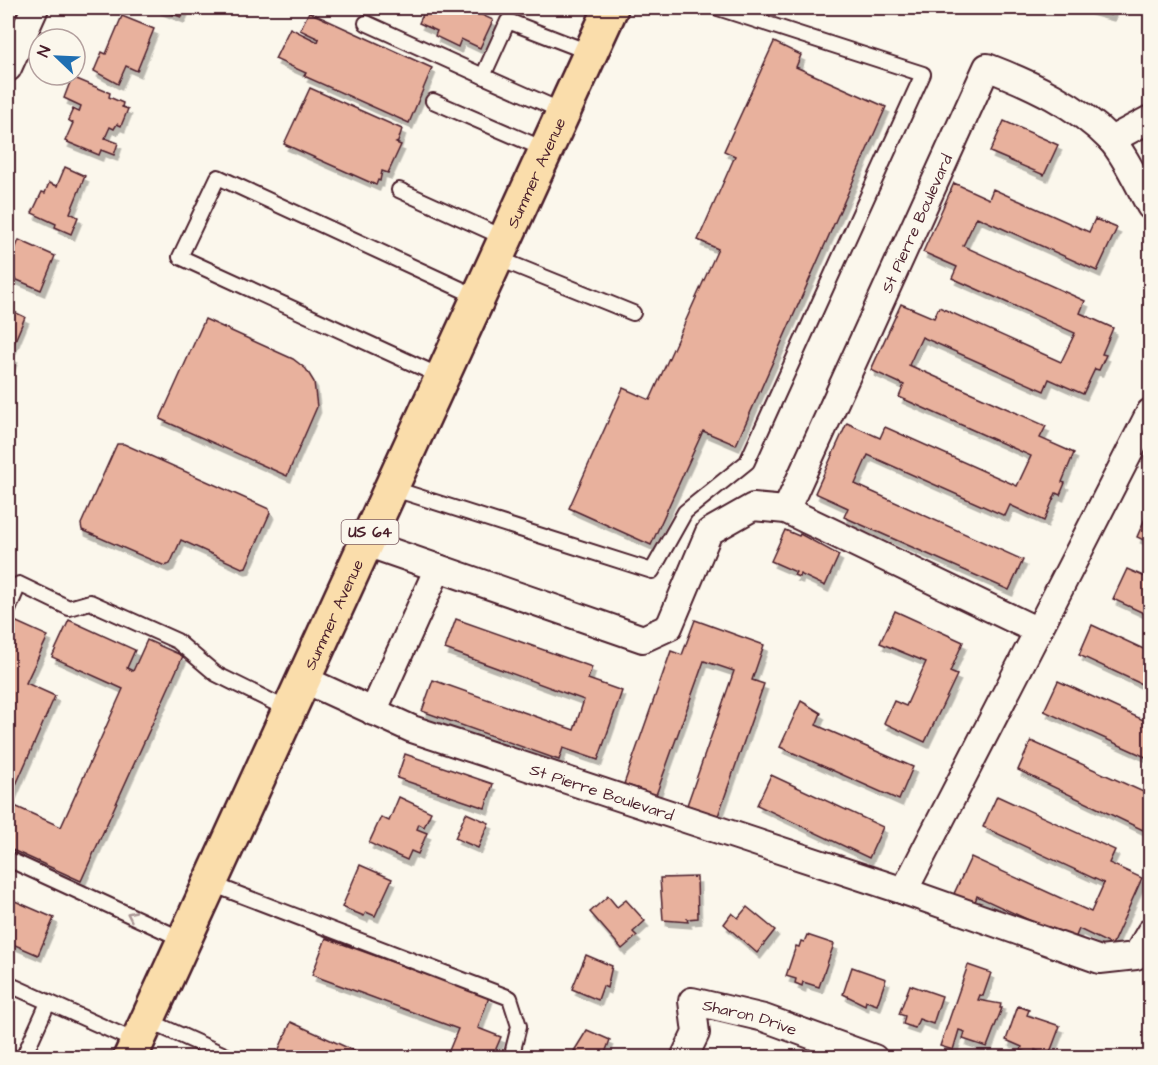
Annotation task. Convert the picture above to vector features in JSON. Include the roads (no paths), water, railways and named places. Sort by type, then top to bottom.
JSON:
[{"type":"main road","name":"Summer Avenue","points":[[138,1040],[611,8]]},
{"type":"street","points":[[8,68],[35,8]]},
{"type":"street","name":"St Pierre Boulevard","points":[[786,510],[987,67],[1030,83],[1071,108],[1111,140],[1150,206]]},
{"type":"street","points":[[1111,140],[1150,119]]},
{"type":"street","points":[[904,891],[1150,412]]},
{"type":"street","points":[[366,543],[643,639],[669,627],[710,532],[753,507],[786,510],[1038,631]]},
{"type":"street","points":[[373,712],[438,568]]},
{"type":"street","name":"St Pierre Boulevard","points":[[303,679],[416,731],[904,891],[1100,960],[1136,956],[1150,932]]},
{"type":"street","name":"Sharon Drive","points":[[684,1058],[696,1033],[692,1001],[764,1018],[874,1058]]},
{"type":"lane","points":[[391,488],[652,571],[686,512],[747,462],[923,74],[718,8]]},
{"type":"lane","points":[[483,76],[508,21],[591,53]]},
{"type":"lane","points":[[366,23],[564,112]]},
{"type":"lane","points":[[433,101],[546,150]]},
{"type":"lane","points":[[441,377],[180,257],[218,177],[479,297]]},
{"type":"lane","points":[[399,190],[502,248],[633,313]]},
{"type":"lane","points":[[8,610],[19,584],[69,608],[90,602],[177,641],[216,674],[289,710]]},
{"type":"lane","points":[[8,859],[184,940]]},
{"type":"lane","points":[[210,883],[510,998],[519,1026],[511,1058]]},
{"type":"lane","points":[[8,984],[138,1040],[231,1058]]},
{"type":"lane","points":[[23,1058],[48,1003]]}]
